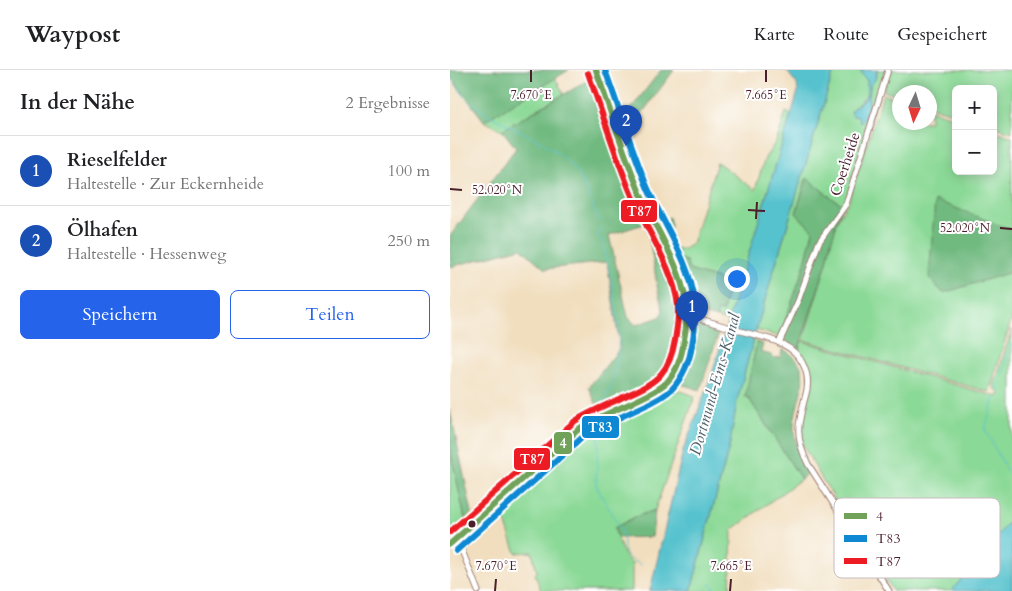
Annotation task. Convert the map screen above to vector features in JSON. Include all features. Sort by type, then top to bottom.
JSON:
[{"type":"street","points":[[450,544],[580,428],[655,391],[669,380],[677,365],[685,337],[687,317],[682,280],[638,189],[596,70]]},
{"type":"street","name":"Coerheide","points":[[779,343],[798,301],[819,242],[846,204],[888,70]]},
{"type":"street","points":[[687,317],[721,325],[779,343],[786,346],[801,360],[806,369],[808,387],[799,420],[800,445],[808,464],[834,505]]},
{"type":"street","points":[[455,539],[459,543],[478,591]]},
{"type":"street","points":[[881,578],[889,591]]},
{"type":"green space","points":[[450,70],[569,70],[484,121],[450,76]]},
{"type":"green space","points":[[598,70],[605,70],[623,119],[632,127],[623,136]]},
{"type":"green space","points":[[661,70],[674,70],[632,127],[623,119]]},
{"type":"green space","points":[[834,70],[861,70],[866,78],[867,93],[851,113],[863,121],[868,108],[870,85],[877,76],[877,70],[886,70],[844,205],[806,179],[796,213],[813,231],[804,267],[780,337],[756,330]]},
{"type":"green space","points":[[890,70],[1012,70],[1012,132],[997,127],[997,85],[952,85],[952,113],[937,108],[937,85],[892,85],[892,94],[884,91]]},
{"type":"green space","points":[[594,77],[649,222],[678,281],[683,299],[682,341],[672,373],[664,384],[600,413],[589,387],[620,348],[607,262],[545,269],[521,248],[450,267],[450,236],[516,148],[502,130]],"holes":[[[644,224],[647,230],[663,310],[660,317],[636,325],[628,317],[609,235]]]},
{"type":"green space","points":[[555,78],[564,94],[502,130],[484,121]]},
{"type":"green space","points":[[883,94],[892,97],[892,130],[937,130],[937,112],[952,117],[952,175],[997,175],[997,131],[1012,137],[1012,318],[989,392],[803,340],[827,262],[835,224],[848,203]]},
{"type":"green space","points":[[786,112],[791,114],[729,322],[717,318],[716,311],[723,312],[728,282],[689,270],[677,257],[679,249],[684,249],[692,244],[717,162],[755,190],[765,158],[777,140]]},
{"type":"green space","points":[[807,178],[833,199],[844,205],[835,224],[827,262],[798,351],[780,337],[804,267],[813,231],[796,213]]},
{"type":"green space","points":[[935,200],[1012,230],[1012,272],[943,293],[929,278]]},
{"type":"green space","points":[[669,217],[671,225],[667,236],[671,245],[679,249],[677,257],[686,261],[689,270],[729,282],[723,312],[717,311],[717,318],[691,311],[679,267],[655,221]]},
{"type":"green space","points":[[693,323],[711,326],[711,330],[718,335],[700,390],[677,383],[678,376],[688,355]]},
{"type":"green space","points":[[1012,329],[1012,591],[996,578],[1000,578],[1000,498],[834,498],[802,444],[801,422],[810,385],[808,369],[798,351],[802,341],[998,397],[1000,392],[994,386]]},
{"type":"green space","points":[[753,340],[757,342],[748,385],[748,397],[801,479],[732,530],[730,591],[691,591],[730,443],[737,401]]},
{"type":"green space","points":[[757,342],[763,344],[761,352],[774,358],[781,357],[782,349],[793,356],[800,365],[802,384],[795,417],[794,434],[798,451],[809,472],[801,479],[748,397],[745,397]]},
{"type":"green space","points":[[673,389],[695,396],[655,510],[635,517],[614,528],[623,551],[632,564],[632,591],[541,591],[535,574],[537,572],[532,552],[516,553],[501,510],[599,426],[622,418],[667,395]]},
{"type":"green space","points":[[450,410],[472,513],[465,519],[450,450]]},
{"type":"green space","points":[[450,450],[465,519],[450,532]]},
{"type":"green space","points":[[655,510],[652,537],[618,538],[614,528],[635,517]]},
{"type":"green space","points":[[885,578],[963,578],[952,591],[893,591]]},
{"type":"water","name":"Dortmund-Ems-Kanal","points":[[786,70],[834,70],[756,330],[737,401],[730,443],[691,591],[650,591],[683,451],[712,374],[798,92],[797,84]]},
{"type":"water","points":[[861,70],[877,70],[875,80],[870,85],[868,108],[863,121],[860,122],[858,116],[853,116],[851,110],[865,99],[867,92],[867,81]]},
{"type":"water","points":[[1012,518],[1012,591],[952,591],[962,578],[1000,578],[1000,532]]},
{"type":"waterway","points":[[450,77],[473,104],[498,120],[551,148],[573,167],[581,179],[600,222]]},
{"type":"waterway","points":[[600,411],[614,377],[619,335],[612,281],[602,241],[598,234],[601,227]]},
{"type":"waterway","points":[[997,391],[1012,342]]},
{"type":"waterway","points":[[994,398],[985,430],[1012,480]]},
{"type":"waterway","points":[[599,425],[596,485],[603,499]]},
{"type":"waterway","points":[[604,500],[622,533],[627,556],[641,565]]},
{"type":"waterway","points":[[709,585],[714,587],[713,591]]},
{"type":"transit line","name":"4","points":[[450,544],[580,428],[663,386],[674,373],[680,357],[687,317],[683,288],[672,258],[638,188],[596,70]]},
{"type":"transit line","name":"T83","points":[[456,551],[585,435],[661,398],[672,389],[690,357],[695,319],[692,287],[682,257],[652,199],[605,70]]},
{"type":"transit line","name":"T87","points":[[450,532],[575,421],[642,388],[657,378],[666,367],[672,354],[678,306],[671,277],[630,191],[588,73]]},
{"type":"place","name":"Ölhafen","points":[[626,146]]},
{"type":"place","name":"Rieselfelder","points":[[692,332]]}]
